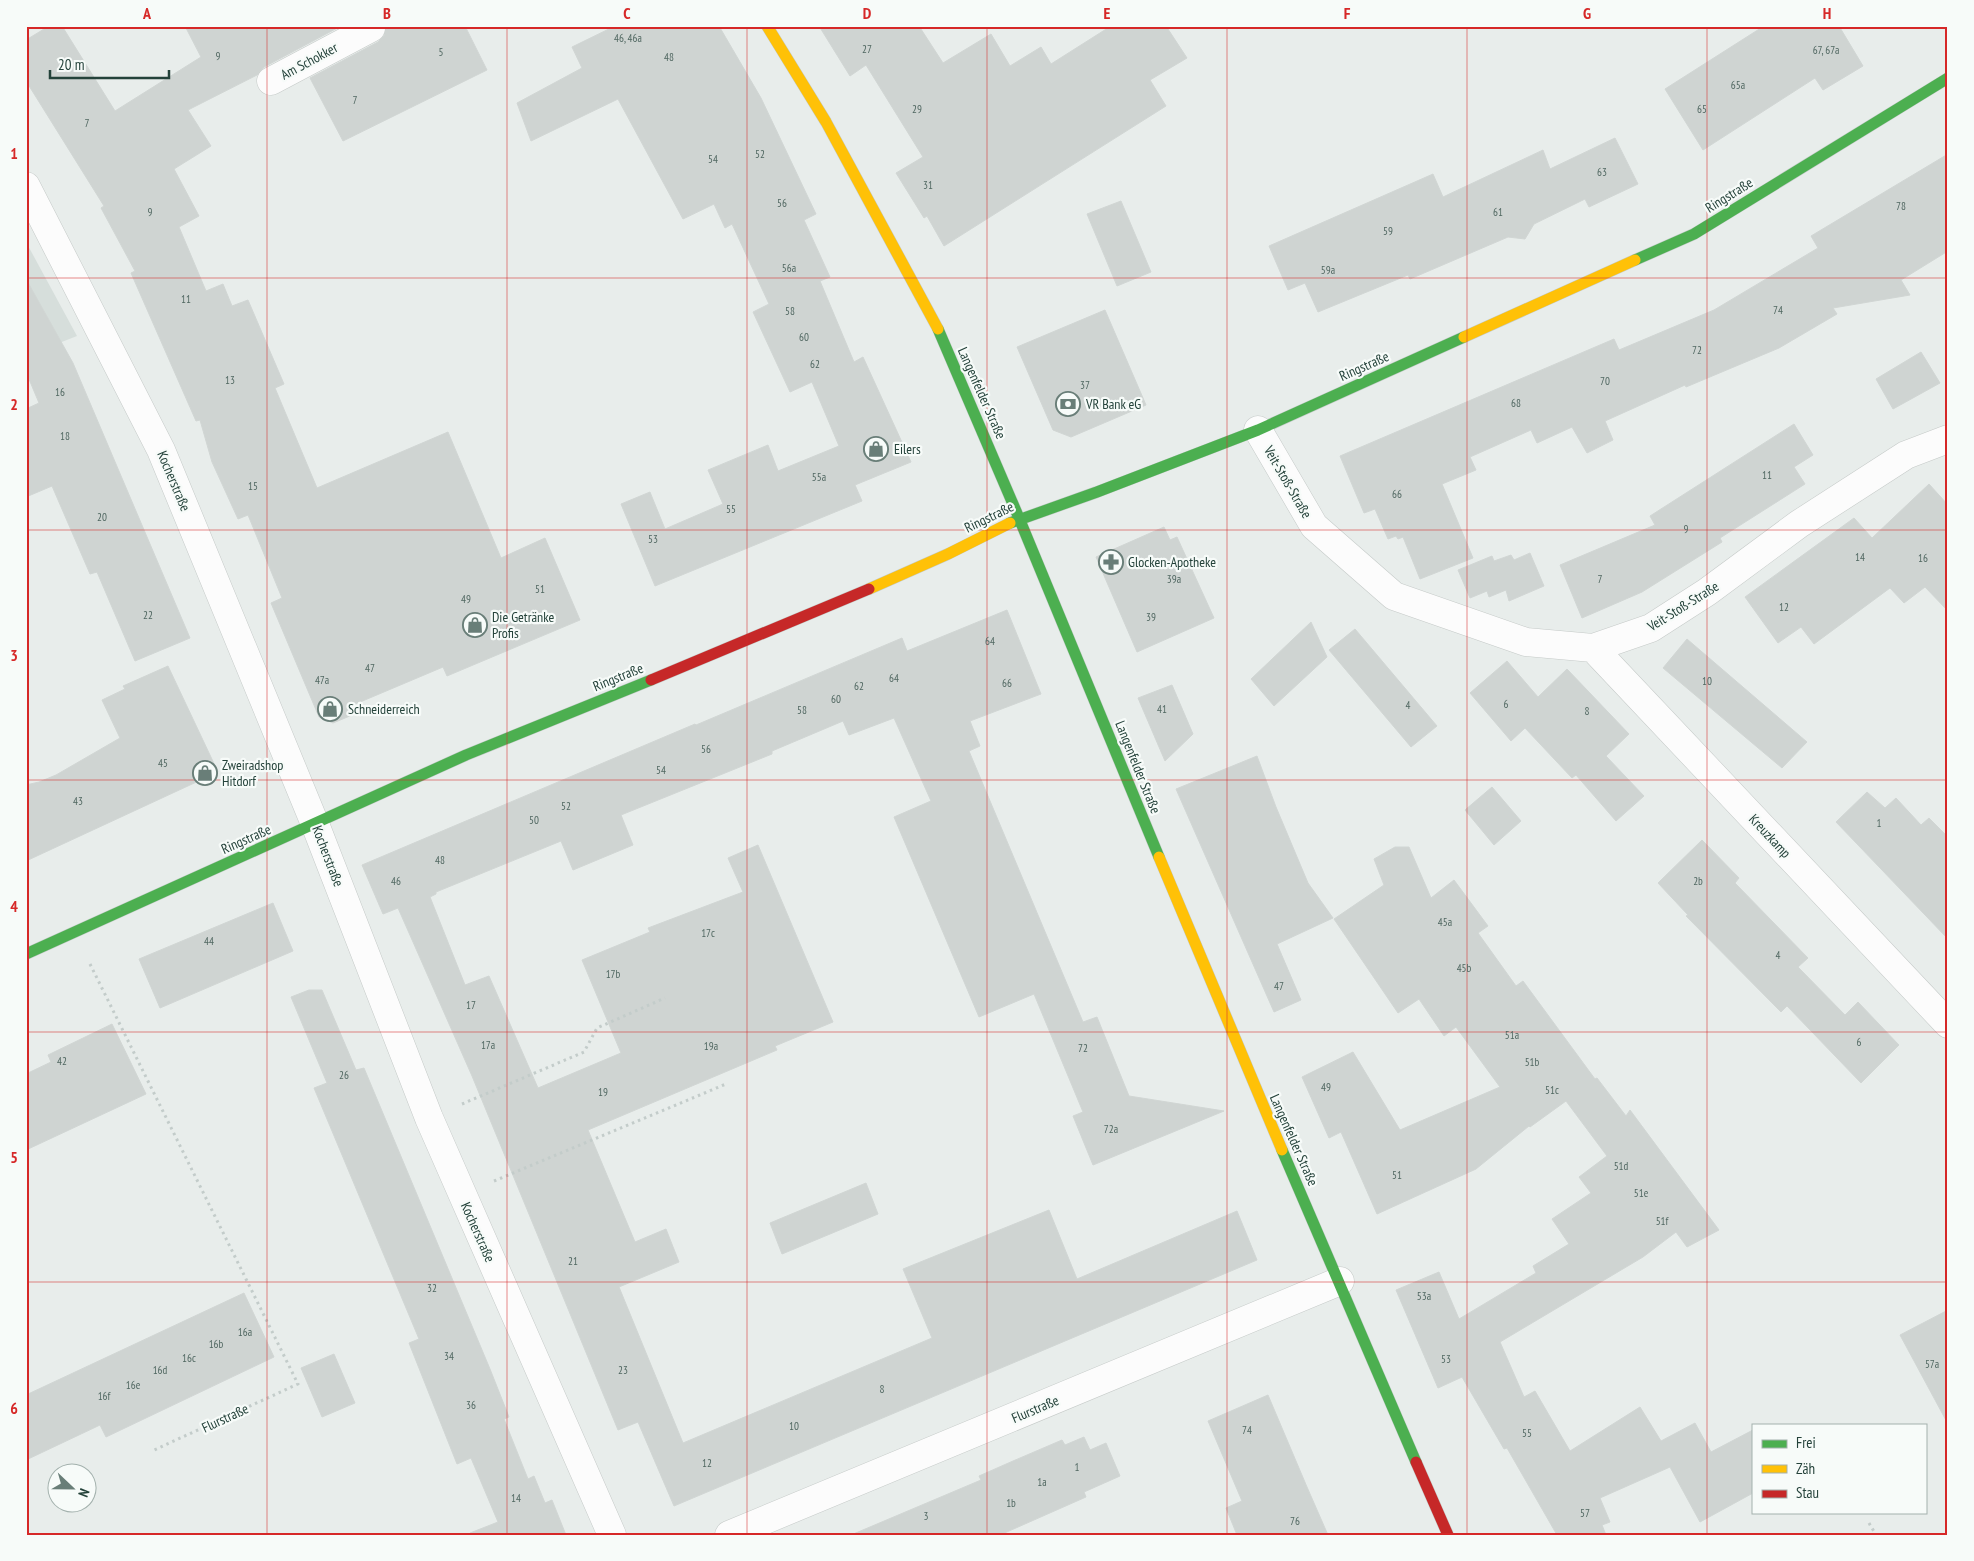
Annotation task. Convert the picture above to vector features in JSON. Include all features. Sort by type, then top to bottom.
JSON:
[{"type":"street","name":"Am Schokker","points":[[271,81],[371,28],[370,26]]},
{"type":"street","name":"Langenfelder Straße","points":[[767,26],[826,122],[935,323],[1019,518],[1241,1057],[1340,1281],[1448,1535]]},
{"type":"street","name":"Ringstraße","points":[[26,954],[466,755],[830,607],[948,554],[1019,518],[1097,492],[1258,430],[1694,234],[1948,78]]},
{"type":"street","name":"Kocherstraße","points":[[26,186],[161,450],[315,824],[429,1118],[612,1535]]},
{"type":"street","name":"Veit-Stoß-Straße","points":[[1258,430],[1314,526],[1394,596],[1526,642],[1593,648],[1651,628],[1707,592],[1799,524],[1906,455],[1948,439]]},
{"type":"street","name":"Kreuzkamp","points":[[1593,648],[1948,1024]]},
{"type":"street","name":"Flurstraße","points":[[730,1535],[1340,1281]]},
{"type":"path","name":"Flurstraße","points":[[74,931],[298,1384],[152,1452]]},
{"type":"path","points":[[429,1118],[584,1052],[597,1028],[665,998]]},
{"type":"path","points":[[462,1195],[726,1084]]},
{"type":"path","points":[[1869,1523],[1876,1535]]},
{"type":"shaded area","points":[[26,242],[77,336],[26,356]]},
{"type":"building","points":[[49,26],[62,26],[115,111],[201,57],[185,26],[341,26],[264,67],[257,75],[188,110],[211,146],[174,169],[199,216],[179,227],[206,291],[223,284],[232,306],[248,300],[284,384],[275,388],[317,488],[448,432],[501,558],[545,538],[580,620],[447,676],[443,667],[353,705],[357,713],[333,723],[319,717],[271,603],[282,598],[248,515],[238,519],[212,462],[200,420],[196,421],[131,273],[135,271],[101,208],[104,206],[26,81],[26,40]]},
{"type":"building","points":[[386,26],[465,26],[487,70],[343,141],[310,78],[378,42],[384,36]]},
{"type":"building","points":[[615,26],[719,26],[761,98],[816,214],[804,220],[830,277],[820,281],[854,362],[863,357],[911,462],[855,485],[862,501],[655,586],[621,504],[650,492],[665,529],[723,504],[708,470],[768,445],[778,471],[839,446],[812,382],[790,392],[753,312],[769,304],[732,224],[725,228],[714,204],[683,219],[618,99],[531,141],[517,103],[582,68],[572,47]]},
{"type":"building","points":[[819,26],[919,26],[943,63],[991,34],[1010,66],[1041,47],[1051,64],[1111,26],[1166,26],[1187,58],[1150,80],[1166,106],[944,246],[927,216],[924,218],[896,173],[923,157],[866,65],[850,76]]},
{"type":"building","points":[[1764,26],[1839,26],[1863,66],[1823,90],[1815,78],[1703,150],[1665,89]]},
{"type":"building","points":[[1615,138],[1638,184],[1589,207],[1585,199],[1534,224],[1525,239],[1508,237],[1410,279],[1408,275],[1318,312],[1305,283],[1288,290],[1269,246],[1433,174],[1443,197],[1543,150],[1550,169]]},
{"type":"building","points":[[1948,154],[1948,251],[1901,280],[1910,295],[1833,308],[1837,314],[1779,348],[1686,387],[1685,385],[1605,421],[1613,440],[1587,453],[1572,427],[1537,443],[1531,430],[1470,457],[1476,470],[1442,484],[1473,558],[1420,579],[1403,537],[1398,539],[1396,536],[1388,539],[1375,509],[1364,513],[1340,456],[1614,339],[1619,350],[1714,310],[1818,248],[1811,236]]},
{"type":"building","points":[[1121,201],[1151,272],[1117,286],[1087,214]]},
{"type":"building","points":[[26,279],[73,363],[190,638],[135,661],[97,572],[90,574],[52,486],[26,497],[26,409],[39,403],[26,372]]},
{"type":"building","points":[[1105,310],[1146,405],[1071,437],[1053,430],[1017,347]]},
{"type":"building","points":[[1921,352],[1940,383],[1893,409],[1876,379]]},
{"type":"building","points":[[1794,424],[1813,455],[1794,467],[1805,484],[1720,538],[1722,542],[1642,592],[1582,618],[1560,565],[1655,525],[1650,516]]},
{"type":"building","points":[[1929,484],[1948,505],[1948,611],[1925,587],[1904,603],[1890,588],[1814,644],[1801,627],[1778,643],[1745,597],[1854,518],[1872,538]]},
{"type":"building","points":[[1164,527],[1170,540],[1177,537],[1214,618],[1137,652],[1096,557]]},
{"type":"building","points":[[1530,553],[1544,586],[1509,601],[1506,590],[1489,597],[1487,591],[1470,598],[1458,570],[1492,556],[1494,561],[1511,555],[1514,560]]},
{"type":"building","points":[[1007,610],[1041,694],[970,721],[980,746],[969,751],[1083,1022],[1097,1017],[1129,1096],[1224,1111],[1093,1165],[1073,1116],[1083,1112],[1034,994],[979,1017],[894,817],[931,801],[894,718],[849,735],[843,721],[772,751],[772,754],[621,815],[633,845],[573,870],[561,841],[436,892],[436,894],[430,897],[465,985],[489,976],[538,1088],[621,1053],[582,960],[650,932],[648,928],[743,892],[728,858],[758,845],[833,1022],[775,1046],[777,1050],[588,1130],[635,1242],[666,1229],[679,1262],[619,1287],[683,1443],[932,1338],[903,1269],[1049,1210],[1077,1279],[1237,1211],[1257,1260],[674,1506],[638,1422],[618,1430],[472,1076],[398,908],[383,914],[362,865],[902,638],[907,651]]},
{"type":"building","points":[[1311,622],[1327,657],[1274,706],[1251,679]]},
{"type":"building","points":[[1355,629],[1437,726],[1411,747],[1329,650]]},
{"type":"building","points":[[1687,639],[1807,742],[1782,768],[1663,668]]},
{"type":"building","points":[[1507,661],[1538,697],[1567,669],[1629,734],[1606,756],[1644,796],[1616,821],[1576,775],[1572,778],[1525,728],[1511,741],[1470,693]]},
{"type":"building","points":[[168,666],[218,772],[26,861],[26,785],[56,775],[120,738],[102,700],[125,689],[123,686]]},
{"type":"building","points":[[1172,685],[1193,734],[1165,761],[1138,698]]},
{"type":"building","points":[[1257,756],[1308,883],[1333,918],[1277,944],[1301,1000],[1274,1012],[1176,789]]},
{"type":"building","points":[[1492,787],[1521,821],[1494,845],[1465,810]]},
{"type":"building","points":[[1867,792],[1885,808],[1896,798],[1921,825],[1929,818],[1948,837],[1948,939],[1836,822]]},
{"type":"building","points":[[1702,840],[1739,878],[1735,883],[1808,958],[1798,967],[1845,1015],[1858,1002],[1899,1045],[1861,1083],[1787,1006],[1781,1012],[1686,916],[1688,915],[1658,883]]},
{"type":"building","points":[[1395,847],[1409,847],[1431,898],[1454,880],[1488,926],[1478,933],[1516,986],[1523,981],[1595,1079],[1597,1078],[1626,1116],[1630,1110],[1719,1230],[1687,1247],[1676,1232],[1643,1257],[1500,1342],[1524,1397],[1535,1391],[1570,1451],[1640,1407],[1661,1441],[1695,1423],[1711,1452],[1752,1431],[1752,1494],[1700,1522],[1670,1467],[1600,1498],[1610,1522],[1602,1525],[1606,1535],[1557,1535],[1507,1448],[1504,1449],[1462,1377],[1438,1388],[1396,1290],[1439,1272],[1459,1319],[1536,1273],[1533,1266],[1569,1244],[1552,1219],[1591,1193],[1579,1177],[1607,1156],[1566,1101],[1529,1126],[1476,1169],[1377,1214],[1341,1132],[1329,1138],[1302,1077],[1353,1052],[1400,1130],[1500,1087],[1456,1027],[1444,1036],[1419,999],[1398,1013],[1334,919],[1384,885],[1374,859]]},
{"type":"building","points":[[273,903],[293,951],[160,1008],[139,959]]},
{"type":"building","points":[[309,990],[322,990],[356,1070],[364,1068],[490,1369],[509,1417],[504,1419],[528,1479],[534,1476],[545,1503],[552,1500],[566,1535],[470,1535],[470,1533],[498,1522],[471,1458],[457,1464],[409,1343],[419,1339],[314,1088],[327,1083],[291,997]]},
{"type":"building","points":[[112,1024],[146,1094],[26,1150],[26,1074],[51,1062],[48,1055]]},
{"type":"building","points":[[866,1183],[878,1214],[782,1254],[770,1223]]},
{"type":"building","points":[[244,1293],[274,1357],[106,1437],[100,1425],[26,1460],[26,1395]]},
{"type":"building","points":[[1948,1310],[1948,1424],[1900,1335]]},
{"type":"building","points":[[334,1354],[355,1403],[322,1417],[301,1368]]},
{"type":"building","points":[[1268,1395],[1328,1535],[1237,1535],[1226,1508],[1242,1501],[1208,1421]]},
{"type":"building","points":[[1084,1437],[1090,1450],[1106,1443],[1120,1476],[1084,1492],[1086,1497],[1000,1535],[851,1535],[981,1480],[979,1476],[1062,1440],[1065,1445]]},
{"type":"traffic: fast","points":[[1635,260],[1694,234],[1948,78]]},
{"type":"traffic: fast","points":[[938,329],[1019,518],[1159,857]]},
{"type":"traffic: fast","points":[[1010,523],[1097,492],[1258,430],[1464,337]]},
{"type":"traffic: fast","points":[[26,954],[466,755],[651,680]]},
{"type":"traffic: fast","points":[[1282,1150],[1416,1462]]},
{"type":"traffic: slow","points":[[767,26],[826,122],[938,329]]},
{"type":"traffic: slow","points":[[1464,337],[1635,260]]},
{"type":"traffic: slow","points":[[869,589],[948,554],[1010,523]]},
{"type":"traffic: slow","points":[[1159,857],[1282,1150]]},
{"type":"traffic: jam","points":[[651,680],[869,589]]},
{"type":"traffic: jam","points":[[1416,1462],[1448,1535]]},
{"type":"place","name":"VR Bank eG","points":[[1068,404]]},
{"type":"place","name":"Eilers","points":[[876,449]]},
{"type":"place","name":"Glocken-Apotheke","points":[[1111,562]]},
{"type":"place","name":"Die Getränke Profis","points":[[475,625]]},
{"type":"place","name":"Schneiderreich","points":[[330,709]]},
{"type":"place","name":"Zweiradshop Hitdorf","points":[[205,773]]}]
